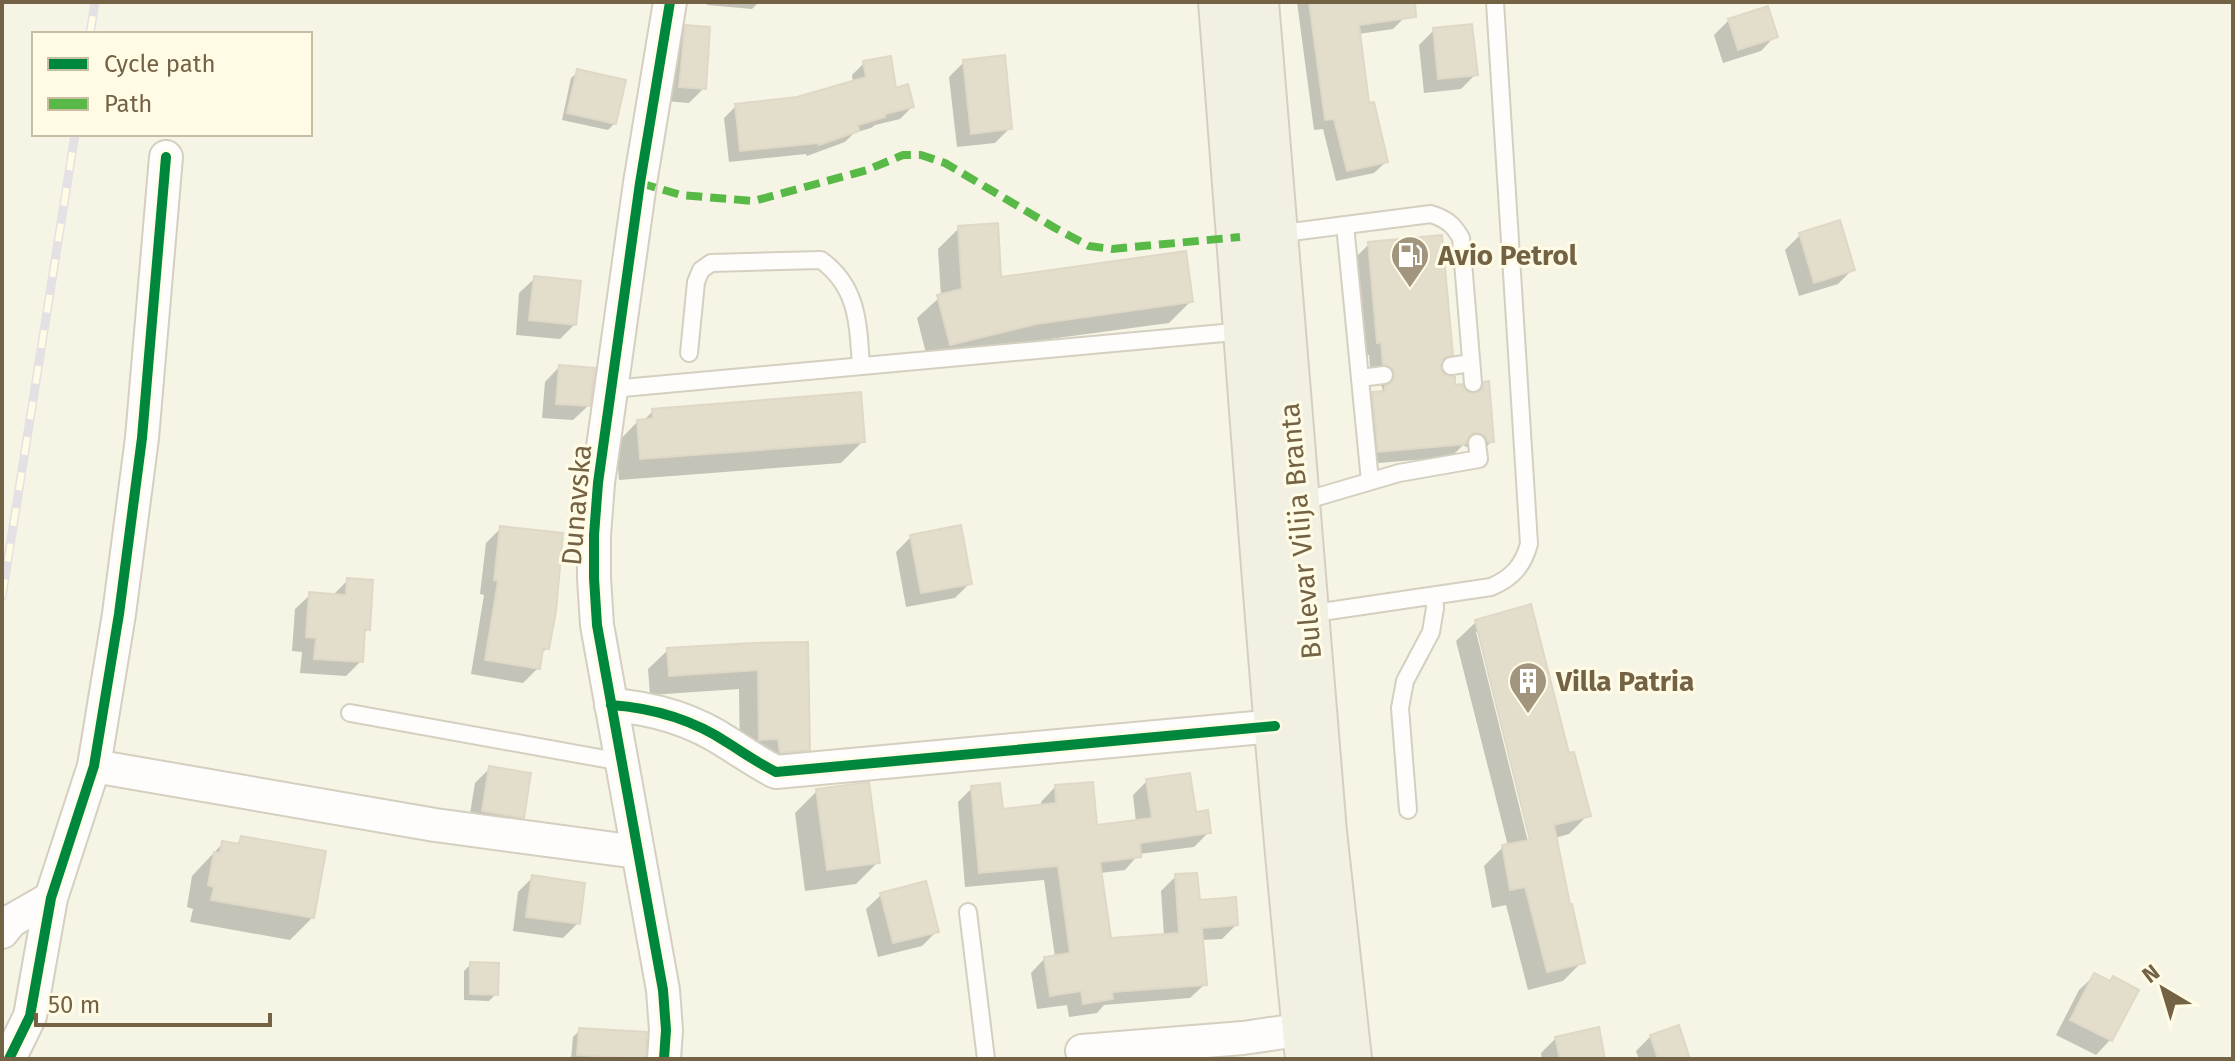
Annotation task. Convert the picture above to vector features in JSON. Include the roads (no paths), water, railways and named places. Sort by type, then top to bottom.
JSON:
[{"type":"main road","name":"Bulevar Vilija Branta","points":[[1221,2],[1275,726],[1306,1044]]},
{"type":"main road","name":"Bulevar Vilija Branta","points":[[1256,2],[1324,832],[1349,1059]]},
{"type":"street","name":"Dunavska","points":[[664,1059],[666,1030],[663,990],[597,625],[594,535],[598,483],[640,183],[670,2]]},
{"type":"street","points":[[9,1059],[30,1016],[51,898],[94,766],[119,614],[142,438],[166,157]]},
{"type":"street","points":[[611,705],[645,708],[681,718],[776,772],[1275,726]]},
{"type":"street","points":[[94,766],[435,825],[637,852]]},
{"type":"street","points":[[2,932],[11,921],[51,898]]},
{"type":"street","points":[[1082,1051],[1243,1038],[1306,1044]]},
{"type":"lane","points":[[1306,614],[1491,587],[1503,582],[1521,566],[1529,544],[1495,2]]},
{"type":"lane","points":[[1276,234],[1431,214],[1445,219],[1455,227],[1461,238],[1473,383]]},
{"type":"lane","points":[[1345,225],[1370,481]]},
{"type":"lane","points":[[689,353],[696,282],[701,270],[711,263],[821,260],[834,269],[858,315],[861,366]]},
{"type":"lane","points":[[612,389],[1246,331]]},
{"type":"lane","points":[[1451,366],[1471,363]]},
{"type":"lane","points":[[1360,378],[1384,375]]},
{"type":"lane","points":[[1298,502],[1370,481],[1479,459],[1477,443]]},
{"type":"lane","points":[[1408,810],[1400,708],[1405,681],[1431,632],[1434,596]]},
{"type":"lane","points":[[350,713],[622,762]]},
{"type":"lane","points":[[968,912],[986,1059]]},
{"type":"railway","points":[[90,32],[95,2]]},
{"type":"railway","points":[[2,597],[75,136]]},
{"type":"place","name":"Avio Petrol","points":[[1410,289]]},
{"type":"place","name":"Villa Patria","points":[[1528,715]]}]
